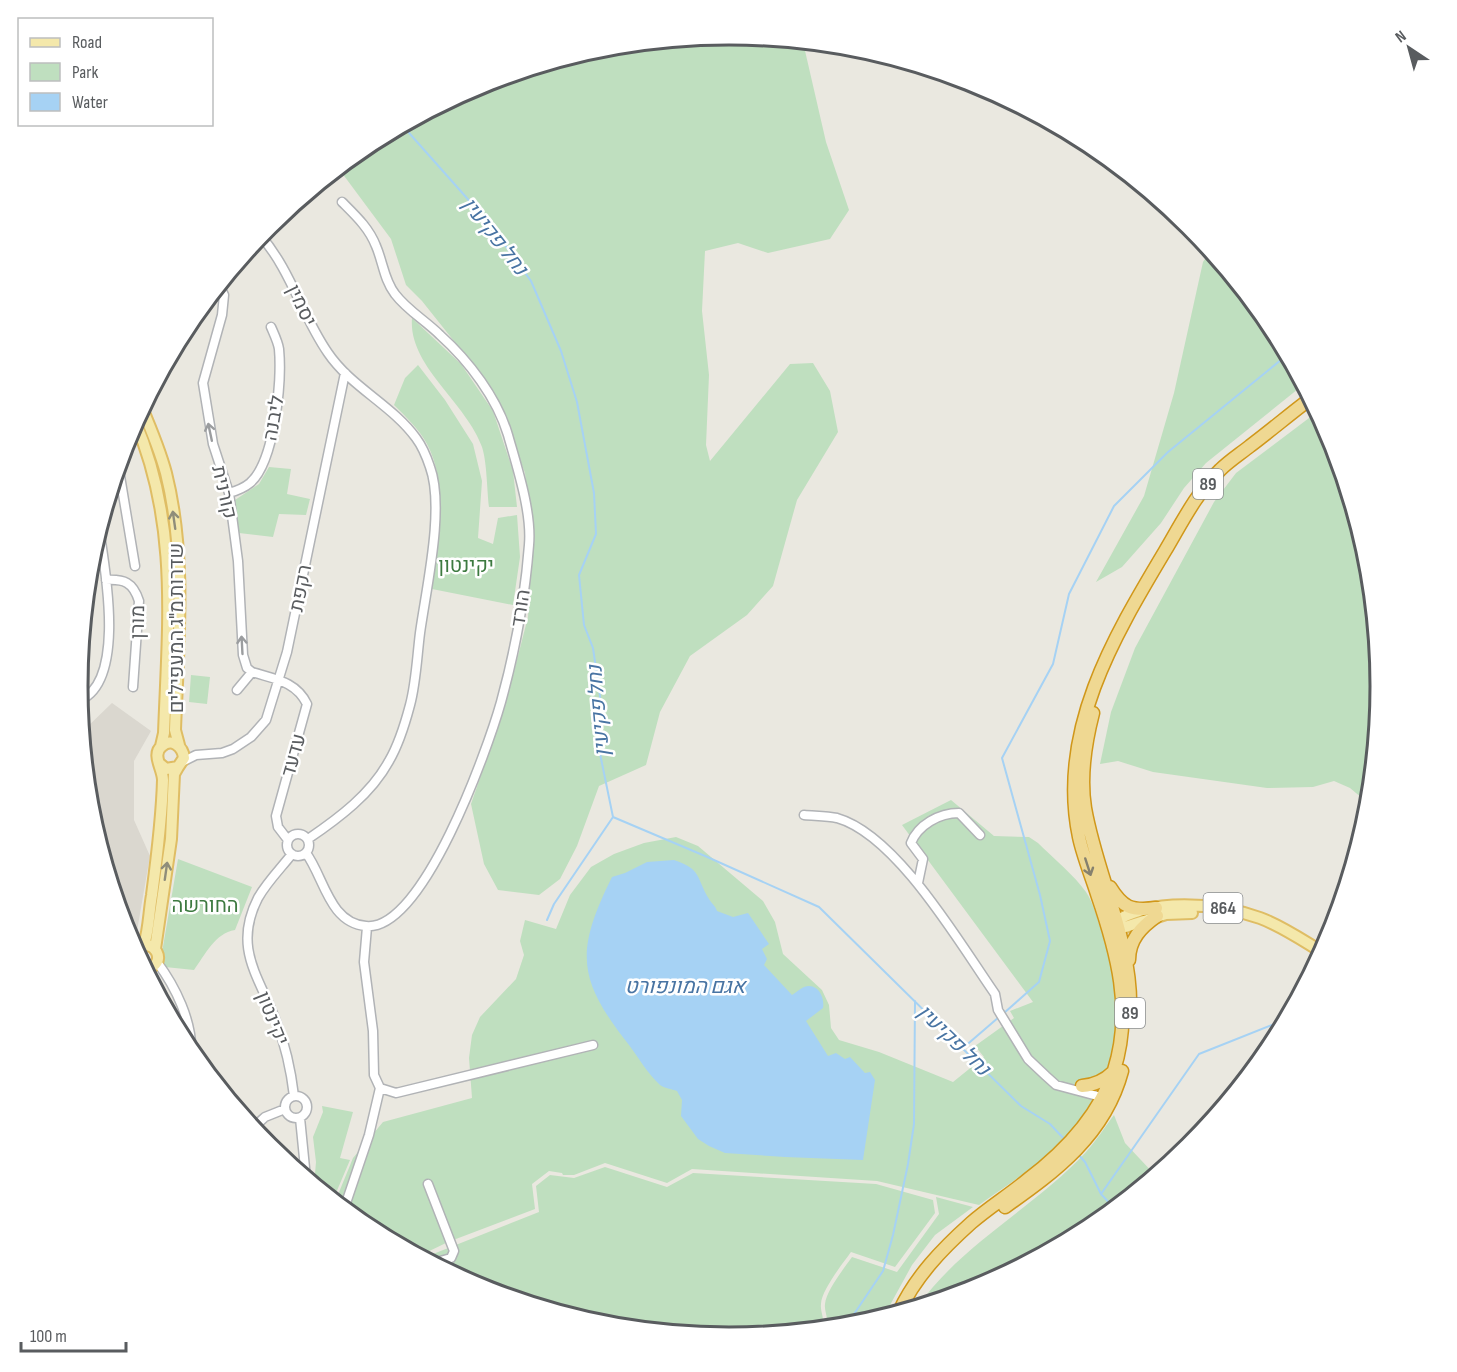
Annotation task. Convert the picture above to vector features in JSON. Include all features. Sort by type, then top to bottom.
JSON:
[{"type":"highway","name":"89","points":[[905,1302],[918,1279],[972,1222],[1063,1150],[1120,1078],[1128,1043],[1131,998],[1129,973],[1114,925],[1079,839],[1075,811],[1074,771],[1080,731],[1102,665],[1137,598],[1203,490],[1220,470],[1304,404]]},
{"type":"highway","name":"89","points":[[945,1249],[1035,1186],[1073,1156],[1101,1119],[1120,1049],[1123,1000],[1114,925],[1085,808],[1083,779],[1087,741],[1103,678],[1137,598]]},
{"type":"highway","points":[[1103,875],[1123,904],[1130,908],[1156,912]]},
{"type":"highway","points":[[1129,973],[1129,954],[1132,942],[1156,912]]},
{"type":"highway","points":[[1094,1112],[1094,1104],[1084,1090],[1105,1079],[1114,1071]]},
{"type":"main road","name":"שדרות מ\"ג המעפילים","points":[[146,419],[164,467],[175,524],[179,571],[179,615],[175,730],[181,747]]},
{"type":"main road","name":"שדרות מ\"ג המעפילים","points":[[140,433],[155,476],[166,550],[168,640],[164,733],[161,746]]},
{"type":"main road","points":[[140,940],[160,838],[163,777],[157,753],[161,746],[168,743],[181,747],[180,765],[174,774],[171,839],[155,949]]},
{"type":"main road","points":[[160,764],[166,769],[180,765]]},
{"type":"main road","name":"864","points":[[1114,925],[1178,906],[1201,906],[1239,912],[1272,923],[1314,947]]},
{"type":"main road","name":"864","points":[[1156,912],[1202,912],[1241,918],[1269,928],[1311,952]]},
{"type":"main road","points":[[144,948],[150,946],[158,955],[152,966]]},
{"type":"street","name":"הורד","points":[[342,202],[368,228],[394,293],[442,337],[492,397],[507,433],[526,507],[529,542],[521,613],[501,704],[467,800],[427,876],[403,908],[380,925],[367,927]]},
{"type":"street","name":"יסמין","points":[[265,243],[283,267],[328,354],[345,373]]},
{"type":"street","name":"קורנית","points":[[223,293],[222,315],[203,383],[213,444],[229,493],[238,561],[243,655],[247,668],[252,672]]},
{"type":"street","name":"ליבנה","points":[[229,493],[250,483],[264,462],[275,417],[280,378],[278,346],[271,327]]},
{"type":"street","points":[[308,839],[355,803],[376,781],[390,760],[401,734],[411,703],[430,571],[436,506],[431,468],[417,439],[345,373]]},
{"type":"street","name":"רקפת","points":[[180,765],[196,755],[222,753],[251,737],[266,720],[287,652],[345,373]]},
{"type":"street","points":[[121,483],[135,566]]},
{"type":"street","points":[[88,695],[94,691],[102,678],[107,658],[108,605],[102,551]]},
{"type":"street","name":"מורן","points":[[106,580],[122,579],[127,582],[136,592],[139,601],[140,614],[133,687]]},
{"type":"street","points":[[237,690],[252,672],[278,681]]},
{"type":"street","name":"עדעד","points":[[278,681],[295,687],[302,693],[307,704],[276,816],[278,827],[288,840]]},
{"type":"street","points":[[181,747],[196,755]]},
{"type":"street","points":[[918,883],[923,859],[911,843],[915,833],[947,813],[959,813],[980,836]]},
{"type":"street","points":[[804,815],[837,819],[864,832],[894,857],[918,883],[995,994],[998,1010],[1028,1059],[1056,1084],[1107,1095]]},
{"type":"street","points":[[298,834],[308,839],[309,846],[306,853],[297,856],[288,849],[288,840],[292,836],[298,834]]},
{"type":"street","points":[[306,853],[336,908],[346,920],[367,927],[364,962],[373,1037],[374,1075],[380,1088],[371,1129],[347,1201]]},
{"type":"street","name":"יקינטון","points":[[292,854],[258,898],[249,922],[247,939],[253,970],[277,1023],[287,1054],[294,1096]]},
{"type":"street","points":[[154,970],[165,973],[182,1009],[189,1031]]},
{"type":"street","points":[[380,1088],[396,1093],[593,1044]]},
{"type":"street","points":[[294,1096],[303,1098],[308,1105],[305,1114],[300,1118],[291,1117],[285,1109],[287,1100],[294,1096]]},
{"type":"street","points":[[260,1122],[266,1117],[285,1109]]},
{"type":"street","points":[[300,1118],[305,1167]]},
{"type":"street","points":[[428,1184],[454,1251],[451,1258],[443,1260]]},
{"type":"shaded area","points":[[112,703],[151,731],[134,761],[134,820],[150,856],[137,931],[109,852],[93,770],[89,725]]},
{"type":"green space","points":[[687,46],[770,46],[805,49],[826,142],[849,210],[830,239],[768,253],[738,243],[705,251],[702,311],[709,375],[706,445],[710,461],[790,364],[813,363],[830,391],[838,432],[797,500],[773,586],[747,615],[690,656],[660,712],[646,765],[599,786],[577,846],[560,879],[539,895],[498,890],[484,864],[471,804],[505,706],[528,617],[532,545],[525,473],[500,406],[469,360],[422,301],[406,285],[391,239],[343,174],[372,153],[445,111],[522,79],[603,57]]},
{"type":"green space","points":[[1205,258],[1237,296],[1284,366],[1297,390],[1206,463],[1184,488],[1161,523],[1122,567],[1096,582],[1144,496],[1174,393]]},
{"type":"green space","points":[[412,318],[461,364],[493,411],[513,471],[517,507],[489,507],[482,447],[475,431],[428,368],[419,352],[413,336]]},
{"type":"green space","name":"יקינטון","points":[[418,365],[445,400],[473,444],[482,481],[478,538],[493,544],[498,518],[517,515],[520,557],[513,605],[432,589],[440,515],[438,478],[434,461],[424,439],[394,405],[405,378]]},
{"type":"green space","points":[[1310,417],[1321,441],[1348,520],[1364,602],[1370,686],[1368,728],[1360,796],[1350,788],[1334,781],[1313,787],[1267,788],[1153,772],[1118,761],[1100,764],[1111,712],[1135,648],[1214,502],[1236,473]]},
{"type":"green space","points":[[269,467],[291,469],[287,494],[310,499],[306,515],[279,514],[273,537],[239,533],[235,500],[259,484]]},
{"type":"green space","points":[[191,675],[210,677],[207,704],[189,702]]},
{"type":"green space","points":[[951,800],[994,836],[1029,837],[1076,880],[1088,896],[1095,910],[1110,958],[1115,985],[1114,1037],[1109,1063],[1099,1087],[1086,1111],[1059,1144],[1026,1172],[979,1205],[877,1181],[692,1169],[667,1183],[605,1163],[574,1175],[549,1171],[532,1184],[535,1209],[428,1252],[372,1219],[338,1195],[353,1158],[383,1122],[472,1098],[469,1058],[472,1035],[480,1017],[516,979],[524,955],[520,941],[525,920],[556,929],[570,895],[591,867],[614,854],[644,843],[676,837],[698,846],[763,901],[775,922],[783,954],[822,990],[829,1005],[831,1028],[839,1040],[879,1052],[953,1082],[984,1057],[975,1046],[1014,1018],[1010,1011],[1033,1002],[902,825]]},
{"type":"green space","name":"החורשה","points":[[178,859],[252,887],[235,930],[216,940],[194,970],[165,967],[159,970]]},
{"type":"green space","points":[[322,1106],[353,1112],[340,1158],[350,1160],[336,1193],[315,1175],[316,1162],[313,1137],[323,1112]]},
{"type":"green space","points":[[1114,1115],[1125,1143],[1150,1169],[1119,1195],[1049,1241],[974,1278],[927,1295],[977,1244],[1044,1191],[1090,1148]]},
{"type":"green space","points":[[605,1167],[667,1187],[693,1173],[876,1184],[933,1200],[935,1213],[895,1267],[851,1252],[833,1277],[822,1298],[823,1320],[770,1326],[687,1326],[603,1315],[522,1293],[432,1254],[539,1212],[536,1186],[550,1175],[574,1178]]},
{"type":"green space","points":[[936,1197],[973,1207],[935,1235],[912,1265],[889,1306],[827,1320],[826,1299],[836,1279],[852,1257],[897,1272],[939,1214]]},
{"type":"water","name":"אגם המונפורט","points":[[674,860],[694,871],[717,911],[733,917],[748,913],[769,944],[762,949],[767,959],[764,965],[792,995],[809,986],[820,992],[823,1008],[806,1021],[828,1056],[836,1053],[845,1059],[850,1057],[865,1073],[870,1072],[875,1080],[863,1160],[725,1153],[709,1146],[698,1139],[681,1116],[682,1100],[677,1091],[662,1086],[656,1081],[612,1022],[591,983],[587,964],[587,946],[600,903],[612,877],[647,862]]},
{"type":"waterway","name":"נחל פקיעין","points":[[408,131],[489,223],[531,281],[561,351],[577,402],[594,493],[596,534],[579,575],[584,625],[593,648],[600,696],[597,739],[613,817],[819,907],[1021,1106],[1050,1124],[1066,1141]]},
{"type":"waterway","points":[[1004,1013],[1039,982],[1050,941],[1040,895],[1002,758],[1053,664],[1069,594],[1114,506],[1168,452],[1280,360]]},
{"type":"waterway","points":[[547,920],[554,904],[613,817]]},
{"type":"waterway","points":[[853,1315],[883,1271],[908,1164],[914,1124],[915,1001]]},
{"type":"waterway","points":[[963,1048],[999,1017]]},
{"type":"waterway","points":[[1101,1194],[1199,1054],[1272,1025]]},
{"type":"waterway","name":"נחל פקיעין","points":[[1078,1154],[1085,1162],[1101,1194],[1109,1202]]}]
